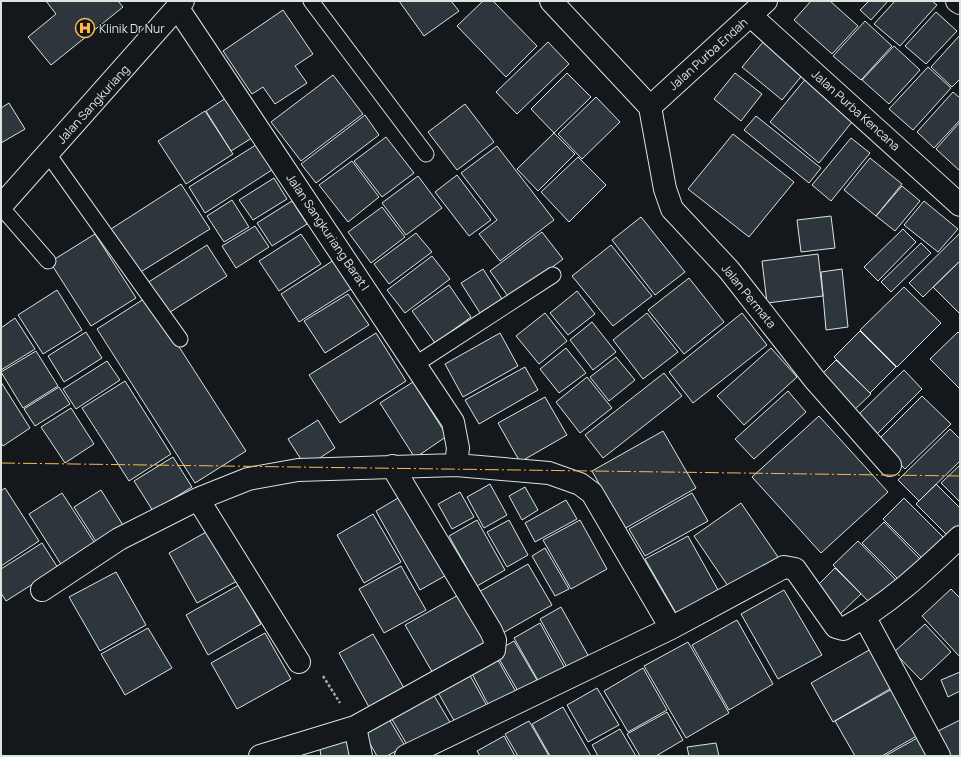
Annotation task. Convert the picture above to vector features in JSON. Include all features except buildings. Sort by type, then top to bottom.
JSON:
[{"type":"street","points":[[551,1],[650,107]]},
{"type":"street","name":"Jalan Sangkuriang","points":[[1,206],[48,154],[178,3]]},
{"type":"street","name":"Jalan Sangkuriang Barat I","points":[[178,3],[453,422],[458,448],[456,465]]},
{"type":"street","name":"Jalan Purba Endah","points":[[650,107],[758,8]]},
{"type":"street","name":"Jalan Purba Kencana","points":[[758,8],[960,204]]},
{"type":"street","name":"Jalan Permata","points":[[650,107],[665,189],[672,209],[729,270],[815,380],[890,465]]},
{"type":"street","points":[[42,590],[119,539],[198,498],[248,479],[298,470],[456,465],[549,473],[580,484],[592,493],[671,628]]},
{"type":"street","points":[[260,756],[355,727],[494,650],[495,640],[491,631],[392,466]]},
{"type":"street","points":[[198,498],[299,662]]},
{"type":"street","points":[[406,756],[671,628],[784,567],[795,569],[836,627],[844,629],[865,618],[920,574],[960,537]]},
{"type":"street","points":[[865,618],[939,756]]},
{"type":"street","points":[[355,727],[362,756]]},
{"type":"lane","points":[[311,1],[426,154]]},
{"type":"lane","points":[[48,154],[180,339]]},
{"type":"lane","points":[[1,206],[48,261]]},
{"type":"lane","points":[[416,364],[553,275]]},
{"type":"path","points":[[299,662],[322,674],[355,727]]},
{"type":"power","points":[[1,463],[960,476]]},
{"type":"place","name":"Klinik Dr Nur","points":[[85,28]]}]
